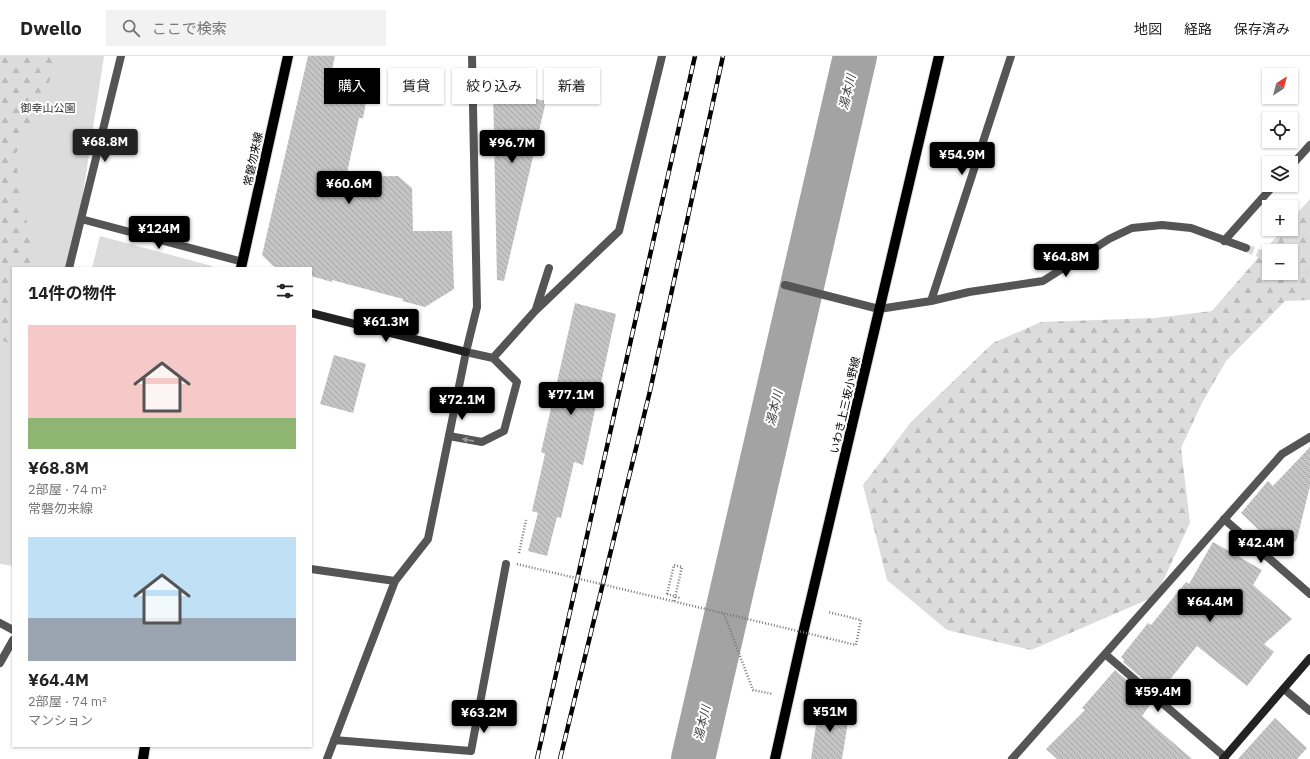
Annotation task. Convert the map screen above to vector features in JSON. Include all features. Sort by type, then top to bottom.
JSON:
[{"type":"main road","name":"常磐勿来線","points":[[242,265],[288,56]]},
{"type":"main road","name":"いわき上三坂小野線","points":[[775,759],[804,629],[939,56]]},
{"type":"main road","points":[[312,313],[466,352]]},
{"type":"main road","points":[[1224,758],[1310,658]]},
{"type":"main road","points":[[143,759],[145,747]]},
{"type":"street","points":[[69,267],[121,56]]},
{"type":"street","points":[[327,759],[395,581],[428,539],[466,352],[477,307],[472,56]]},
{"type":"street","points":[[493,358],[536,310],[619,231],[662,56]]},
{"type":"street","points":[[931,301],[1012,56]]},
{"type":"street","points":[[1298,158],[1310,145]]},
{"type":"street","points":[[1224,241],[1268,192]]},
{"type":"street","points":[[81,219],[242,265]]},
{"type":"street","points":[[785,285],[879,309],[931,301],[969,292],[1043,281],[1109,239],[1132,228],[1162,224],[1192,228],[1246,248]]},
{"type":"street","points":[[536,310],[549,268]]},
{"type":"street","points":[[449,436],[482,442],[504,431],[517,382],[493,358],[466,352]]},
{"type":"street","points":[[1012,759],[1282,454],[1310,437]]},
{"type":"street","points":[[1224,519],[1310,594]]},
{"type":"street","points":[[334,740],[471,751],[506,564]]},
{"type":"street","points":[[312,569],[395,581]]},
{"type":"street","points":[[0,623],[12,629]]},
{"type":"street","points":[[0,663],[12,642]]},
{"type":"street","points":[[1105,654],[1224,758]]},
{"type":"street","points":[[1284,688],[1310,711]]},
{"type":"path","points":[[518,556],[526,520]]},
{"type":"path","points":[[517,564],[856,645],[861,620],[828,612]]},
{"type":"path","points":[[674,602],[682,567],[674,565],[667,594],[680,598]]},
{"type":"path","points":[[724,614],[753,690],[766,692]]},
{"type":"green space","name":"御幸山公園","points":[[0,56],[104,56],[76,240],[74,267],[12,267],[12,566],[0,564]]},
{"type":"green space","points":[[0,56],[61,56],[15,156],[35,267],[12,267],[12,344],[0,340]]},
{"type":"green space","points":[[1310,199],[1310,300],[1285,301],[1226,361],[1202,403],[1181,448],[1190,523],[1156,596],[1031,650],[947,630],[887,580],[863,485],[911,422],[993,343],[1041,322],[1155,318],[1212,311],[1262,253],[1262,280],[1298,280],[1298,244],[1270,244],[1277,236],[1298,236],[1298,212]]},
{"type":"green space","points":[[100,236],[212,266],[212,267],[92,267]]},
{"type":"building","points":[[308,56],[335,56],[332,68],[324,68],[324,104],[366,104],[363,118],[359,118],[346,177],[398,176],[412,188],[413,231],[452,231],[454,289],[425,307],[402,301],[403,299],[332,280],[332,282],[312,276],[312,267],[273,266],[262,255]]},
{"type":"building","points":[[536,99],[544,101],[544,104],[545,104],[504,281],[497,280],[493,104],[536,104]]},
{"type":"building","points":[[575,303],[616,314],[583,465],[574,462],[561,518],[557,517],[547,556],[528,551],[538,513],[532,511],[545,454],[541,452]]},
{"type":"building","points":[[334,355],[366,364],[353,413],[320,404]]},
{"type":"building","points":[[1310,447],[1310,486],[1297,539],[1284,554],[1241,513],[1268,481],[1273,486]]},
{"type":"building","points":[[1213,542],[1262,570],[1253,585],[1292,619],[1264,644],[1274,652],[1247,686],[1197,646],[1159,693],[1123,662],[1124,660],[1121,657],[1148,623],[1151,625],[1186,582],[1189,584]]},
{"type":"building","points":[[1115,670],[1152,702],[1142,716],[1192,759],[1057,759],[1046,749],[1085,710],[1082,708]]},
{"type":"building","points":[[819,705],[850,710],[842,759],[811,759]]},
{"type":"building","points":[[1275,718],[1307,748],[1297,759],[1238,759]]},
{"type":"waterway","name":"湯本川","points":[[693,759],[855,56]]},
{"type":"tunnel","points":[[1246,248],[1262,254]]},
{"type":"tunnel","points":[[1298,268],[1310,273]]},
{"type":"railway","points":[[537,759],[695,56]]},
{"type":"railway","points":[[560,759],[650,391],[723,56]]}]
